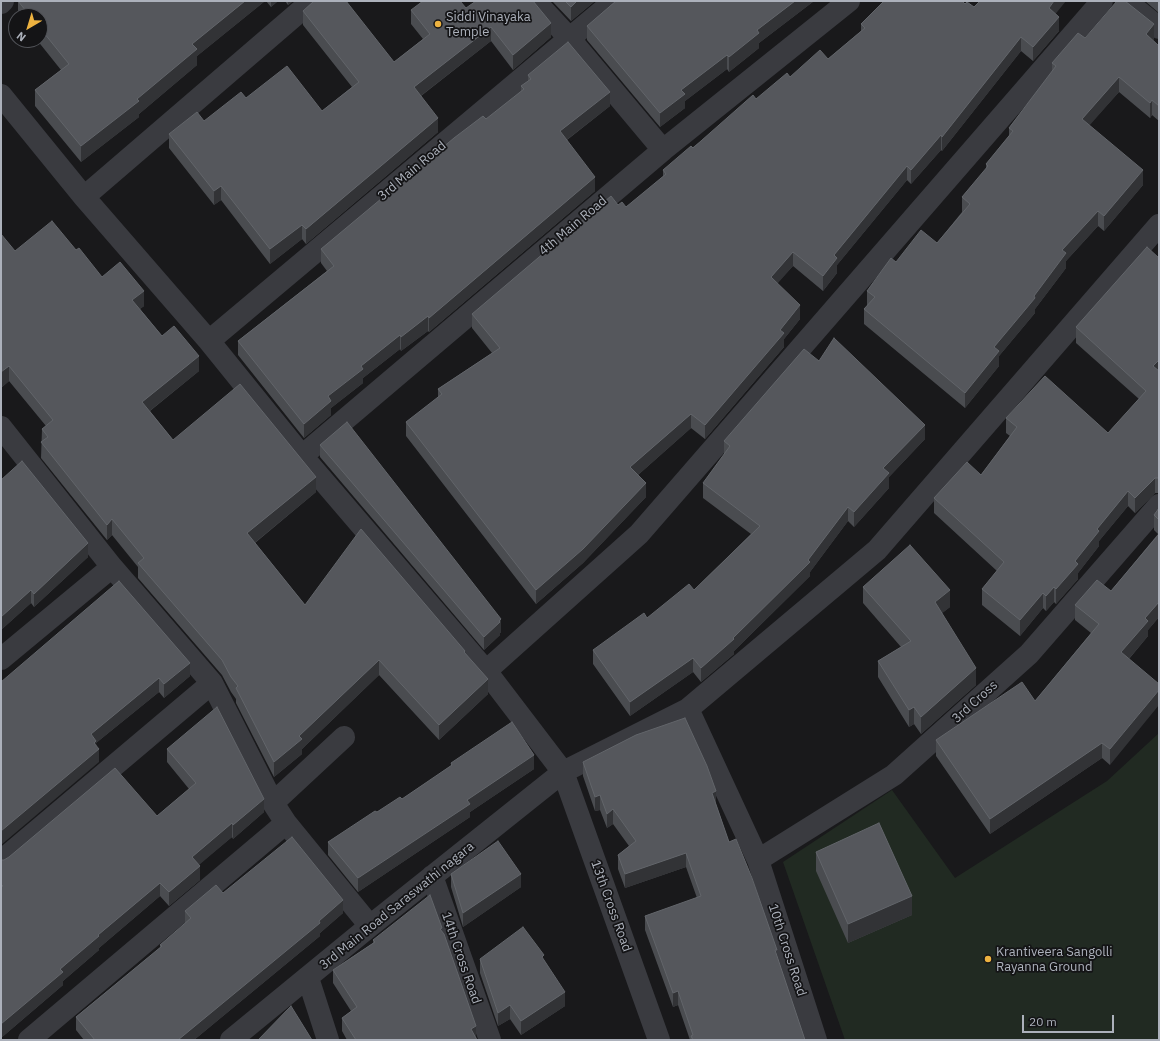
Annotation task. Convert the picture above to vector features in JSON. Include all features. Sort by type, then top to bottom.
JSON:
[{"type":"street","points":[[84,197],[312,1]]},
{"type":"street","points":[[535,1],[570,39],[663,150]]},
{"type":"street","name":"3rd Main Road","points":[[209,341],[614,1]]},
{"type":"street","name":"4th Main Road","points":[[302,456],[663,150],[849,1]]},
{"type":"street","points":[[486,672],[639,534],[1102,1]]},
{"type":"street","points":[[1126,1],[1159,28]]},
{"type":"street","name":"13th Cross Road","points":[[1,95],[84,197],[209,341],[302,456],[486,672],[564,772],[659,1040]]},
{"type":"street","name":"3rd Main Road Saraswathi nagara","points":[[231,1040],[432,876],[564,772],[688,709],[877,550],[1159,225]]},
{"type":"street","points":[[4,436],[112,567],[212,683],[273,803],[286,823],[370,926]]},
{"type":"street","name":"3rd Cross","points":[[758,860],[894,775],[1029,654],[1159,505]]},
{"type":"street","points":[[1,659],[112,567]]},
{"type":"street","points":[[1,861],[212,683]]},
{"type":"street","name":"10th Cross Road","points":[[688,709],[758,860],[816,1040]]},
{"type":"street","points":[[273,803],[344,736]]},
{"type":"street","points":[[29,1040],[286,823]]},
{"type":"street","name":"14th Cross Road","points":[[432,876],[490,1040]]},
{"type":"street","points":[[308,978],[328,1040]]},
{"type":"shaded area","name":"Krantiveera Sangolli Rayanna Ground","points":[[1159,733],[1159,1040],[845,1040],[783,862],[892,790],[955,878],[1107,781]]},
{"type":"building","points":[[18,1],[245,1],[192,44],[197,49],[137,99],[139,101],[81,146],[35,90],[69,64],[48,38],[48,8],[24,8]]},
{"type":"building","points":[[314,1],[346,1],[394,62],[430,34],[411,10],[423,1],[460,1],[466,8],[476,1],[533,1],[551,23],[513,55],[491,27],[414,87],[438,118],[306,229],[302,225],[270,249],[221,186],[214,191],[169,134],[197,112],[204,121],[241,92],[246,98],[287,66],[322,111],[359,82],[303,11]]},
{"type":"building","points":[[565,1],[577,1],[571,7]]},
{"type":"building","points":[[616,1],[795,1],[757,30],[759,33],[729,57],[727,55],[681,90],[685,94],[660,113],[587,26]]},
{"type":"building","points":[[884,1],[962,1],[965,4],[967,2],[974,7],[980,1],[1054,1],[1049,8],[1059,17],[1033,47],[1021,37],[942,137],[941,135],[911,170],[907,166],[834,255],[837,258],[823,276],[793,252],[771,277],[800,305],[780,330],[784,333],[705,425],[691,414],[630,467],[646,483],[583,549],[536,590],[406,422],[442,394],[438,389],[500,348],[472,314],[611,196],[618,205],[622,202],[626,207],[666,174],[663,170],[691,146],[693,148],[753,95],[756,99],[787,73],[790,77],[820,50],[828,59],[865,28],[861,24]]},
{"type":"building","points":[[1117,1],[1125,1],[1154,24],[1146,34],[1159,46],[1159,106],[1152,100],[1150,103],[1119,77],[1082,119],[1143,170],[1104,216],[1098,211],[1062,250],[1066,253],[1034,296],[1035,298],[994,347],[999,351],[965,393],[864,309],[875,297],[867,291],[891,258],[896,262],[921,230],[937,243],[970,204],[962,197],[988,166],[986,164],[1013,131],[1009,128],[1056,66],[1052,63],[1078,33],[1085,38]]},
{"type":"building","points":[[568,42],[610,92],[560,131],[595,177],[429,318],[428,316],[401,337],[400,335],[361,366],[363,369],[328,396],[331,401],[304,424],[238,341],[334,266],[321,249],[454,138],[483,116],[486,119],[524,89],[521,86],[531,79],[528,75]]},
{"type":"building","points":[[52,221],[76,250],[79,248],[102,277],[120,262],[144,291],[132,300],[162,336],[174,326],[199,356],[142,402],[173,440],[240,384],[316,477],[247,533],[305,605],[361,529],[488,679],[439,725],[379,660],[299,736],[302,739],[274,762],[236,688],[238,686],[231,677],[222,660],[138,563],[144,558],[112,519],[107,525],[41,442],[48,437],[42,429],[53,420],[9,366],[1,372],[1,234],[15,251]]},
{"type":"building","points":[[1147,247],[1159,258],[1159,360],[1153,366],[1159,371],[1159,478],[1155,478],[1135,498],[1128,491],[1097,529],[1099,531],[1075,561],[1078,564],[1056,589],[1054,587],[1046,596],[1043,593],[1020,620],[982,589],[1004,562],[934,498],[967,462],[981,475],[1017,427],[1006,418],[1045,376],[1108,433],[1146,391],[1076,327]]},
{"type":"building","points":[[834,338],[925,425],[883,468],[889,473],[854,512],[848,507],[808,560],[810,562],[733,638],[734,639],[701,668],[693,658],[630,702],[593,650],[644,613],[647,618],[689,584],[694,590],[760,526],[703,483],[730,446],[724,441],[804,349],[819,361]]},
{"type":"building","points":[[347,422],[501,619],[499,621],[500,622],[484,637],[320,445]]},
{"type":"building","points":[[22,461],[88,543],[34,594],[31,590],[1,617],[1,480]]},
{"type":"building","points":[[1159,508],[1159,520],[1154,515]]},
{"type":"building","points":[[1159,534],[1159,602],[1145,618],[1148,621],[1121,652],[1159,684],[1159,690],[1110,749],[1102,743],[990,819],[936,740],[1022,682],[1035,701],[1099,624],[1075,605],[1097,580],[1111,591]]},
{"type":"building","points":[[910,545],[950,590],[935,602],[976,668],[921,717],[914,707],[909,710],[878,661],[911,641],[863,587]]},
{"type":"building","points":[[119,581],[190,663],[164,684],[159,678],[91,734],[96,741],[94,743],[99,749],[1,831],[1,682]]},
{"type":"building","points":[[217,707],[264,799],[233,825],[232,823],[192,857],[200,866],[169,892],[160,883],[60,969],[63,972],[1,1024],[1,887],[3,886],[1,884],[1,860],[9,857],[115,768],[157,816],[196,783],[167,749]]},
{"type":"building","points":[[685,718],[707,766],[716,791],[712,793],[729,842],[736,839],[752,878],[777,950],[775,950],[805,1040],[693,1040],[691,1036],[693,1035],[678,991],[673,993],[645,916],[701,896],[686,853],[625,874],[618,855],[636,841],[613,809],[607,814],[600,795],[595,797],[583,762],[636,735]]},
{"type":"building","points":[[512,722],[534,755],[467,800],[470,804],[358,878],[328,842],[375,811],[377,812],[400,797],[402,799],[452,765],[451,763]]},
{"type":"building","points":[[879,823],[912,896],[848,924],[816,852]]},
{"type":"building","points":[[292,837],[343,900],[319,921],[320,923],[178,1040],[95,1040],[76,1017],[162,946],[160,945],[191,918],[185,911],[216,885],[223,893]]},
{"type":"building","points":[[498,841],[521,874],[463,913],[451,874]]},
{"type":"building","points":[[430,895],[442,928],[440,929],[444,934],[476,1026],[471,1029],[477,1040],[356,1040],[342,1018],[357,1007],[333,970],[375,942],[373,940]]},
{"type":"building","points":[[523,927],[544,955],[542,957],[565,992],[521,1021],[510,1005],[498,1013],[480,959]]},
{"type":"building","points":[[291,1006],[312,1040],[258,1040]]},
{"type":"place","name":"Siddi Vinayaka Temple","points":[[438,24]]},
{"type":"place","name":"Krantiveera Sangolli Rayanna Ground","points":[[988,959]]}]
